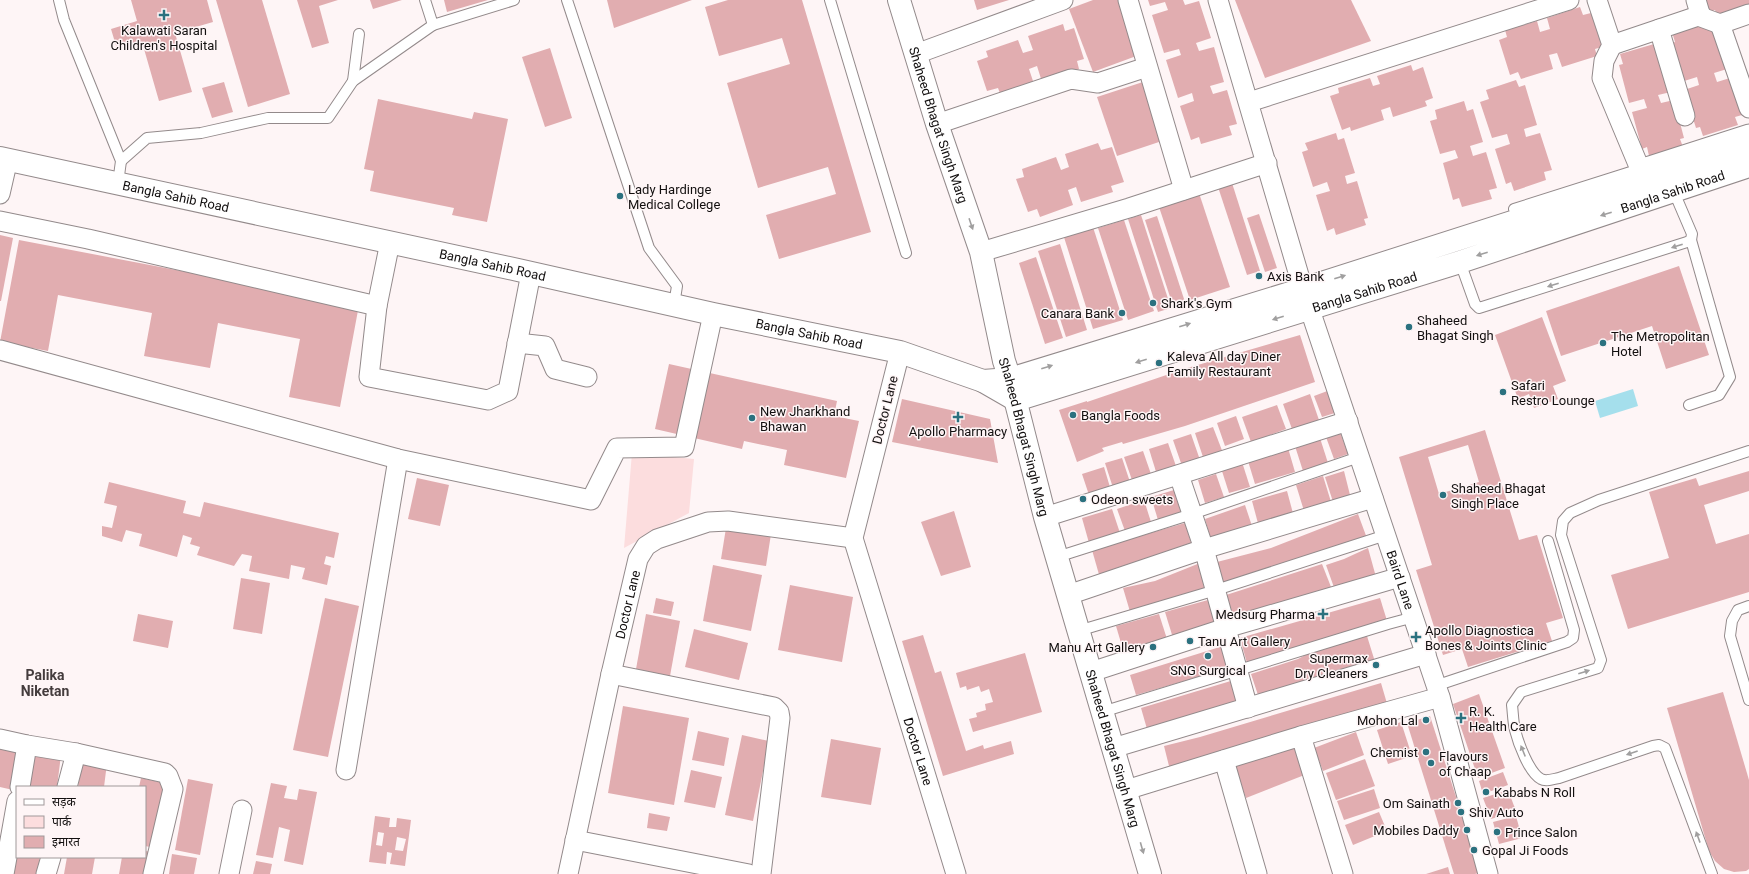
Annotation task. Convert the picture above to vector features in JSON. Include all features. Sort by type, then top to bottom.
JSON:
[{"type":"street","name":"Shaheed Bhagat Singh Marg","points":[[899,0],[937,124],[981,252],[1004,361],[1016,400],[1045,517],[1150,874]]},
{"type":"street","points":[[916,54],[1063,0]]},
{"type":"street","points":[[1128,0],[1184,190]]},
{"type":"street","name":"Baird Lane","points":[[1218,0],[1306,298],[1426,654],[1488,874]]},
{"type":"street","points":[[1249,102],[1570,0]]},
{"type":"street","points":[[1598,0],[1612,45],[1604,61],[1602,78],[1640,169],[1749,134]]},
{"type":"street","points":[[1612,45],[1659,29],[1698,7],[1701,17],[1720,24],[1749,14]]},
{"type":"street","points":[[1720,24],[1749,108]]},
{"type":"street","points":[[1659,29],[1685,116]]},
{"type":"street","points":[[937,124],[1071,78],[1098,82],[1148,67]]},
{"type":"street","name":"Bangla Sahib Road","points":[[4,158],[531,272],[713,314],[900,352],[983,381],[1016,400],[1306,298],[1749,146]]},
{"type":"street","points":[[0,194],[4,158]]},
{"type":"street","points":[[981,252],[1122,210],[1267,163]]},
{"type":"street","name":"Bangla Sahib Road","points":[[983,381],[1010,379],[1306,298],[1460,262],[1749,166]]},
{"type":"street","points":[[0,221],[88,239],[377,306]]},
{"type":"street","points":[[390,242],[377,306],[369,377],[488,400],[508,391],[531,272]]},
{"type":"street","points":[[0,350],[398,459],[591,500],[617,448],[684,447],[713,314]]},
{"type":"street","points":[[517,343],[545,346],[555,370],[587,377]]},
{"type":"street","name":"Doctor Lane","points":[[900,352],[853,538],[956,874]]},
{"type":"street","points":[[1045,517],[1348,421]]},
{"type":"street","points":[[346,770],[398,459]]},
{"type":"street","points":[[1179,475],[1204,549],[1248,708]]},
{"type":"street","points":[[1068,595],[1204,549],[1373,498]]},
{"type":"street","name":"Doctor Lane","points":[[568,874],[611,674],[638,559],[646,546],[658,539],[708,522],[728,520],[853,538]]},
{"type":"street","points":[[1091,672],[1226,628],[1400,577]]},
{"type":"street","points":[[1113,748],[1426,654]]},
{"type":"street","points":[[611,674],[774,707],[778,712],[780,718],[761,874]]},
{"type":"street","points":[[1126,790],[1437,692]]},
{"type":"street","points":[[1301,736],[1343,874]]},
{"type":"street","points":[[0,739],[27,745],[76,752],[165,773],[168,776],[173,789],[153,874]]},
{"type":"street","points":[[20,786],[27,745]]},
{"type":"street","points":[[68,786],[76,752]]},
{"type":"street","points":[[1224,760],[1257,874]]},
{"type":"street","points":[[4,874],[16,807]]},
{"type":"street","points":[[229,874],[242,810]]},
{"type":"street","points":[[575,840],[749,874]]},
{"type":"street","points":[[46,874],[51,858]]},
{"type":"lane","points":[[59,0],[64,20],[121,161],[118,183]]},
{"type":"lane","points":[[426,0],[433,26]]},
{"type":"lane","points":[[121,161],[147,138],[201,132],[268,118],[328,118],[353,80],[433,26],[514,0]]},
{"type":"lane","points":[[567,0],[649,248],[678,286],[674,304]]},
{"type":"lane","points":[[830,0],[906,253]]},
{"type":"lane","points":[[353,80],[358,34]]},
{"type":"lane","points":[[1514,209],[1640,169]]},
{"type":"lane","points":[[1674,192],[1692,234],[1691,240],[1730,377],[1719,395],[1689,405]]},
{"type":"lane","points":[[1460,262],[1475,304],[1479,308],[1691,240]]},
{"type":"lane","points":[[1712,874],[1665,748],[1659,745],[1652,746],[1559,778],[1541,780],[1533,772],[1514,730],[1512,705],[1521,692],[1598,668],[1600,664],[1601,660],[1561,535],[1563,521],[1570,513],[1599,500],[1749,451]]},
{"type":"lane","points":[[1057,557],[1192,514],[1359,457]]},
{"type":"lane","points":[[1078,631],[1216,590],[1386,535]]},
{"type":"lane","points":[[1437,692],[1567,642],[1573,638],[1574,630],[1548,541]]},
{"type":"lane","points":[[1749,606],[1738,610],[1732,621],[1730,636],[1749,700]]},
{"type":"lane","points":[[1102,712],[1414,617]]},
{"type":"green space","points":[[632,453],[694,459],[689,513],[624,548]]},
{"type":"water","points":[[1633,389],[1638,406],[1600,418],[1595,401]]},
{"type":"building","points":[[131,0],[207,0],[213,22],[175,33],[192,92],[159,101],[142,42],[117,49],[111,29],[137,21]]},
{"type":"building","points":[[216,0],[262,0],[290,94],[248,107]]},
{"type":"building","points":[[297,0],[338,0],[319,6],[329,43],[312,48]]},
{"type":"building","points":[[370,0],[402,0],[373,9]]},
{"type":"building","points":[[444,0],[488,0],[447,12]]},
{"type":"building","points":[[607,0],[692,0],[614,28]]},
{"type":"building","points":[[728,0],[802,0],[871,232],[779,259],[766,215],[836,194],[828,167],[758,188],[727,83],[790,64],[782,38],[719,56],[705,7]]},
{"type":"building","points":[[974,0],[1009,0],[977,10]]},
{"type":"building","points":[[1093,0],[1118,0],[1139,55],[1093,72],[1069,9]]},
{"type":"building","points":[[1148,0],[1183,0],[1185,5],[1199,1],[1211,38],[1196,43],[1199,51],[1214,47],[1224,82],[1210,86],[1213,94],[1227,90],[1237,124],[1229,126],[1232,135],[1201,144],[1199,137],[1191,140],[1180,106],[1194,101],[1192,93],[1178,98],[1166,60],[1181,55],[1179,49],[1164,53],[1152,15],[1168,10],[1165,2],[1150,6]]},
{"type":"building","points":[[1235,0],[1351,0],[1371,41],[1265,78]]},
{"type":"building","points":[[1705,0],[1749,0],[1749,7],[1718,17],[1715,10],[1710,12]]},
{"type":"building","points":[[1580,7],[1583,15],[1591,13],[1602,47],[1595,49],[1597,56],[1562,67],[1557,53],[1549,55],[1553,69],[1521,79],[1518,72],[1510,75],[1499,40],[1507,37],[1505,30],[1537,21],[1540,32],[1550,29],[1547,18]]},
{"type":"building","points":[[1708,21],[1715,29],[1727,69],[1714,73],[1717,82],[1730,78],[1742,115],[1735,117],[1738,125],[1703,136],[1700,127],[1696,128],[1684,90],[1699,85],[1697,77],[1681,82],[1670,44],[1675,42],[1672,32]]},
{"type":"building","points":[[1063,24],[1065,31],[1074,28],[1084,59],[1077,61],[1079,69],[1042,82],[1037,66],[1029,69],[1034,84],[1001,96],[998,88],[987,91],[977,61],[988,57],[986,51],[1018,40],[1023,53],[1033,50],[1028,36]]},
{"type":"building","points":[[1654,44],[1671,92],[1658,95],[1661,103],[1674,100],[1684,138],[1680,139],[1683,147],[1649,156],[1647,147],[1642,149],[1632,112],[1647,108],[1644,99],[1629,103],[1619,65],[1623,64],[1620,54]]},
{"type":"building","points":[[550,48],[572,118],[545,127],[522,57]]},
{"type":"building","points":[[1411,65],[1413,71],[1423,67],[1433,98],[1425,101],[1427,106],[1393,117],[1390,107],[1381,110],[1384,120],[1351,131],[1350,127],[1342,130],[1330,96],[1339,93],[1338,88],[1370,78],[1373,86],[1380,84],[1377,76]]},
{"type":"building","points":[[1516,80],[1519,87],[1525,85],[1537,125],[1524,129],[1526,137],[1540,133],[1552,170],[1544,172],[1546,180],[1514,191],[1511,182],[1506,184],[1495,149],[1510,144],[1507,134],[1492,138],[1480,102],[1489,99],[1486,90]]},
{"type":"building","points":[[1146,81],[1165,140],[1117,156],[1097,97]]},
{"type":"building","points":[[224,82],[233,112],[212,118],[202,88]]},
{"type":"building","points":[[378,99],[472,119],[474,112],[508,119],[487,222],[452,215],[454,208],[370,191],[374,171],[364,169]]},
{"type":"building","points":[[1464,101],[1467,111],[1473,109],[1483,142],[1470,146],[1473,156],[1486,152],[1497,188],[1489,190],[1492,199],[1462,207],[1459,198],[1453,200],[1443,163],[1458,158],[1455,150],[1440,154],[1430,121],[1437,119],[1435,110]]},
{"type":"building","points":[[1336,133],[1338,140],[1344,138],[1355,173],[1345,176],[1347,184],[1357,181],[1368,218],[1364,219],[1366,225],[1336,235],[1334,228],[1327,231],[1316,195],[1330,191],[1327,182],[1313,187],[1302,152],[1308,150],[1305,143]]},
{"type":"building","points":[[1098,143],[1101,150],[1112,147],[1124,182],[1111,186],[1113,192],[1081,202],[1076,187],[1068,190],[1073,205],[1040,217],[1037,209],[1028,212],[1016,179],[1024,177],[1022,169],[1056,157],[1061,170],[1069,167],[1065,154]]},
{"type":"building","points":[[1232,183],[1260,271],[1247,275],[1218,187]]},
{"type":"building","points":[[1199,193],[1230,287],[1190,300],[1159,207]]},
{"type":"building","points":[[1259,214],[1277,268],[1265,272],[1247,218]]},
{"type":"building","points":[[1141,215],[1171,308],[1158,312],[1128,219]]},
{"type":"building","points":[[1157,216],[1185,302],[1173,306],[1145,220]]},
{"type":"building","points":[[1124,220],[1154,311],[1128,320],[1098,228]]},
{"type":"building","points":[[1092,224],[1123,320],[1093,329],[1063,234]]},
{"type":"building","points":[[0,235],[13,238],[1,301],[0,301]]},
{"type":"building","points":[[19,240],[359,305],[340,407],[289,397],[300,339],[218,323],[210,368],[144,356],[152,313],[58,295],[48,351],[0,342]]},
{"type":"building","points":[[1060,244],[1087,330],[1066,337],[1038,251]]},
{"type":"building","points":[[1036,257],[1063,338],[1045,344],[1019,263]]},
{"type":"building","points":[[1679,266],[1709,355],[1666,369],[1652,326],[1561,356],[1546,311]]},
{"type":"building","points":[[1542,317],[1566,381],[1553,386],[1558,399],[1534,408],[1529,394],[1518,399],[1495,335]]},
{"type":"building","points":[[1300,335],[1315,382],[1185,426],[1123,444],[1122,442],[1102,448],[1104,451],[1077,462],[1059,410],[1184,369]]},
{"type":"building","name":"New Jharkhand Bhawan","points":[[669,364],[837,401],[834,416],[859,421],[846,478],[784,465],[787,450],[744,441],[742,449],[655,429]]},
{"type":"building","points":[[1330,390],[1338,412],[1322,417],[1314,396]]},
{"type":"building","points":[[1310,394],[1319,420],[1292,429],[1283,404]]},
{"type":"building","points":[[902,399],[990,419],[998,463],[892,442]]},
{"type":"building","points":[[1277,405],[1286,429],[1251,442],[1242,417]]},
{"type":"building","points":[[1236,416],[1244,439],[1225,446],[1217,423]]},
{"type":"building","points":[[1213,427],[1223,453],[1204,460],[1195,433]]},
{"type":"building","points":[[1485,430],[1519,540],[1537,535],[1563,618],[1546,623],[1552,641],[1468,667],[1462,649],[1443,655],[1416,570],[1432,565],[1399,457]],"holes":[[[1468,445],[1479,482],[1439,494],[1428,457]]]},
{"type":"building","points":[[1340,432],[1348,454],[1334,459],[1326,437]]},
{"type":"building","points":[[1191,434],[1200,460],[1182,466],[1173,440]]},
{"type":"building","points":[[1319,435],[1328,463],[1303,471],[1294,443]]},
{"type":"building","points":[[1168,443],[1177,469],[1157,475],[1149,449]]},
{"type":"building","points":[[1288,448],[1295,472],[1255,484],[1248,461]]},
{"type":"building","points":[[1143,451],[1152,477],[1133,483],[1124,457]]},
{"type":"building","points":[[1122,458],[1131,485],[1114,491],[1105,463]]},
{"type":"building","points":[[1242,462],[1250,487],[1229,493],[1221,468]]},
{"type":"building","points":[[1104,467],[1112,494],[1091,501],[1082,474]]},
{"type":"building","points":[[1344,471],[1351,499],[1334,505],[1325,477]]},
{"type":"building","points":[[1749,471],[1749,491],[1704,505],[1716,544],[1749,534],[1749,592],[1628,629],[1611,575],[1669,558],[1649,492],[1696,478],[1699,486]]},
{"type":"building","points":[[1216,474],[1224,497],[1205,503],[1198,480]]},
{"type":"building","points":[[1323,476],[1332,505],[1305,514],[1296,485]]},
{"type":"building","points":[[417,478],[449,485],[440,526],[408,519]]},
{"type":"building","points":[[109,482],[186,501],[183,513],[200,517],[204,502],[339,533],[334,558],[326,556],[324,564],[331,566],[327,585],[302,579],[305,568],[291,565],[289,579],[249,571],[252,556],[242,554],[234,566],[197,555],[200,547],[190,544],[192,538],[183,535],[177,557],[139,546],[142,534],[126,530],[122,542],[102,536],[102,526],[112,528],[117,506],[104,503]]},
{"type":"building","points":[[1174,490],[1181,513],[1158,520],[1151,497]]},
{"type":"building","points":[[1287,491],[1294,517],[1259,527],[1252,501]]},
{"type":"building","points":[[1144,500],[1151,522],[1125,531],[1117,509]]},
{"type":"building","points":[[1245,505],[1253,529],[1212,543],[1205,519]]},
{"type":"building","points":[[1112,509],[1120,533],[1089,543],[1082,518]]},
{"type":"building","points":[[954,511],[971,567],[941,576],[921,522]]},
{"type":"building","points":[[1358,514],[1368,541],[1225,587],[1217,562],[1271,548]]},
{"type":"building","points":[[1185,523],[1193,549],[1100,578],[1092,550]]},
{"type":"building","points":[[726,528],[771,534],[766,566],[721,559]]},
{"type":"building","points":[[1368,548],[1376,577],[1336,593],[1326,565]]},
{"type":"building","points":[[1200,563],[1205,593],[1131,615],[1123,588],[1155,581]]},
{"type":"building","points":[[1322,564],[1333,592],[1235,621],[1226,595]]},
{"type":"building","points":[[713,565],[762,575],[751,631],[703,621]]},
{"type":"building","points":[[241,578],[270,583],[262,634],[233,629]]},
{"type":"building","points":[[790,585],[853,597],[842,662],[778,650]]},
{"type":"building","points":[[325,598],[359,606],[328,757],[293,750]]},
{"type":"building","points":[[656,598],[674,602],[671,616],[653,613]]},
{"type":"building","points":[[1380,598],[1388,624],[1248,667],[1240,638]]},
{"type":"building","points":[[1208,600],[1216,626],[1173,638],[1165,612]]},
{"type":"building","points":[[138,614],[173,621],[168,648],[133,641]]},
{"type":"building","points":[[646,614],[680,621],[670,676],[636,669]]},
{"type":"building","points":[[1159,614],[1167,639],[1124,653],[1116,626]]},
{"type":"building","points":[[694,629],[748,643],[739,680],[685,667]]},
{"type":"building","points":[[923,635],[935,673],[941,671],[966,751],[983,745],[984,749],[1011,741],[1014,754],[943,776],[902,641]]},
{"type":"building","points":[[1367,636],[1376,665],[1258,695],[1251,674],[1298,659],[1311,652]]},
{"type":"building","points":[[1223,646],[1229,668],[1136,695],[1130,675]]},
{"type":"building","points":[[1025,653],[1042,712],[973,732],[969,719],[977,717],[976,713],[986,710],[985,704],[993,702],[989,689],[981,692],[979,686],[967,690],[966,686],[960,688],[956,673]]},
{"type":"building","points":[[1234,680],[1240,700],[1147,729],[1141,708]]},
{"type":"building","points":[[1381,683],[1388,707],[1170,770],[1164,746],[1200,737]]},
{"type":"building","points":[[1723,692],[1749,780],[1749,869],[1746,871],[1734,872],[1724,869],[1715,861],[1709,851],[1667,708]]},
{"type":"building","points":[[1479,694],[1505,768],[1478,778],[1453,704]]},
{"type":"building","points":[[623,706],[689,718],[674,805],[608,793]]},
{"type":"building","points":[[1430,716],[1476,859],[1479,873],[1454,874],[1407,723]]},
{"type":"building","points":[[1401,722],[1412,756],[1388,764],[1377,730]]},
{"type":"building","points":[[698,731],[729,738],[724,766],[692,760]]},
{"type":"building","points":[[1356,732],[1364,755],[1323,771],[1314,748]]},
{"type":"building","points":[[742,735],[769,741],[753,821],[725,815]]},
{"type":"building","points":[[831,739],[881,748],[871,805],[821,797]]},
{"type":"building","points":[[1294,741],[1307,774],[1246,798],[1233,764]]},
{"type":"building","points":[[0,745],[21,748],[13,790],[0,787]]},
{"type":"building","points":[[33,752],[61,755],[57,786],[29,786]]},
{"type":"building","points":[[1365,759],[1375,786],[1336,800],[1326,773]]},
{"type":"building","points":[[82,760],[107,763],[104,786],[78,786]]},
{"type":"building","points":[[691,770],[722,777],[715,808],[684,802]]},
{"type":"building","points":[[1503,772],[1508,785],[1483,794],[1479,781]]},
{"type":"building","points":[[141,778],[168,784],[155,848],[146,846],[146,786],[139,786]]},
{"type":"building","points":[[188,779],[213,784],[200,855],[175,850]]},
{"type":"building","points":[[271,783],[287,786],[284,798],[297,800],[299,789],[317,792],[303,865],[284,861],[290,830],[279,827],[273,858],[256,855]]},
{"type":"building","points":[[1374,789],[1380,808],[1344,820],[1337,801]]},
{"type":"building","points":[[1508,790],[1516,811],[1491,819],[1483,798]]},
{"type":"building","points":[[1379,812],[1387,831],[1353,845],[1345,825]]},
{"type":"building","points":[[649,813],[670,817],[667,831],[647,828]]},
{"type":"building","points":[[375,816],[390,818],[389,827],[396,827],[397,818],[411,820],[405,866],[390,864],[392,853],[387,852],[386,864],[369,862]],"holes":[[[378,832],[384,833],[382,846],[376,845]],[[397,837],[406,839],[403,851],[395,850]]]},
{"type":"building","points":[[1516,816],[1522,838],[1499,844],[1493,822]]},
{"type":"building","points":[[146,851],[153,852],[148,874],[119,874],[122,858],[146,858]]},
{"type":"building","points":[[172,854],[197,858],[194,874],[169,874]]},
{"type":"building","points":[[16,856],[16,858],[40,858],[37,874],[12,874]]},
{"type":"building","points":[[67,858],[95,858],[92,874],[64,874]]},
{"type":"building","points":[[256,861],[272,864],[270,874],[253,874]]},
{"type":"building","points":[[1448,867],[1450,874],[1426,874]]},
{"type":"place","name":"Kalawati Saran Children's Hospital","points":[[164,15]]},
{"type":"place","name":"Lady Hardinge Medical College","points":[[620,196]]},
{"type":"place","name":"Axis Bank","points":[[1259,276]]},
{"type":"place","name":"Shark's Gym","points":[[1153,303]]},
{"type":"place","name":"Canara Bank","points":[[1122,313]]},
{"type":"place","name":"Shaheed Bhagat Singh","points":[[1409,327]]},
{"type":"place","name":"The Metropolitan Hotel","points":[[1603,343]]},
{"type":"place","name":"Kaleva All day Diner Family Restaurant","points":[[1159,363]]},
{"type":"place","name":"Safari Restro Lounge","points":[[1503,392]]},
{"type":"place","name":"Bangla Foods","points":[[1073,415]]},
{"type":"place","name":"Apollo Pharmacy","points":[[958,417]]},
{"type":"place","name":"New Jharkhand Bhawan","points":[[752,418]]},
{"type":"place","name":"Shaheed Bhagat Singh Place","points":[[1443,495]]},
{"type":"place","name":"Odeon sweets","points":[[1083,499]]},
{"type":"place","name":"Medsurg Pharma","points":[[1323,614]]},
{"type":"place","name":"Apollo Diagnostica Bones & Joints Clinic","points":[[1416,637]]},
{"type":"place","name":"Tanu Art Gallery","points":[[1190,641]]},
{"type":"place","name":"Manu Art Gallery","points":[[1153,647]]},
{"type":"place","name":"SNG Surgical","points":[[1208,656]]},
{"type":"place","name":"Supermax Dry Cleaners","points":[[1376,665]]},
{"type":"place","name":"R. K. Health Care","points":[[1461,718]]},
{"type":"place","name":"Mohon Lal","points":[[1426,720]]},
{"type":"place","name":"Chemist","points":[[1426,752]]},
{"type":"place","name":"Flavours of Chaap","points":[[1431,763]]},
{"type":"place","name":"Kababs N Roll","points":[[1486,792]]},
{"type":"place","name":"Om Sainath","points":[[1458,803]]},
{"type":"place","name":"Shiv Auto","points":[[1461,812]]},
{"type":"place","name":"Mobiles Daddy","points":[[1467,830]]},
{"type":"place","name":"Prince Salon","points":[[1497,832]]},
{"type":"place","name":"Gopal Ji Foods","points":[[1474,850]]},
{"type":"district","name":"Palika Niketan","points":[[45,684]]}]
